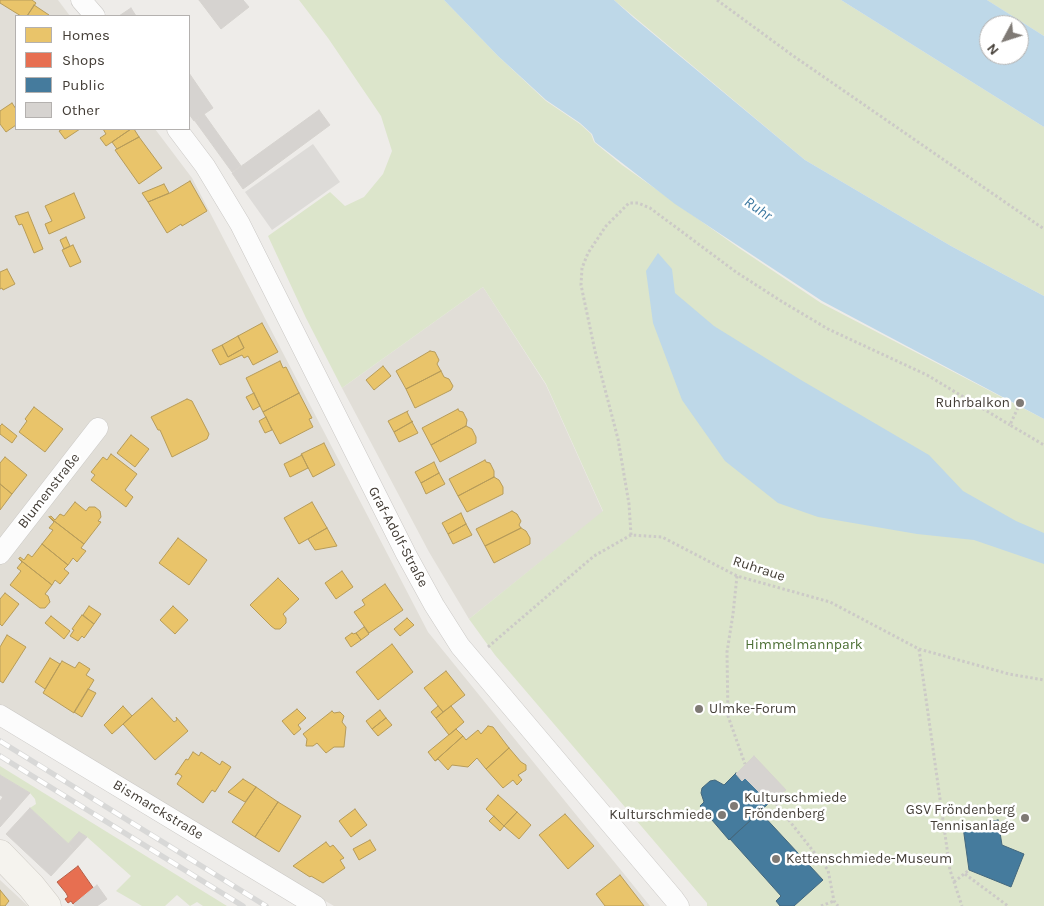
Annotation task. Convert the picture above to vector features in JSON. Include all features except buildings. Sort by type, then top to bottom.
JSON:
[{"type":"main road","points":[[0,854],[31,886],[47,906]]},
{"type":"street","points":[[81,0],[94,15]]},
{"type":"street","name":"Graf-Adolf-Straße","points":[[178,130],[205,166],[240,224],[406,554],[460,646],[678,906]]},
{"type":"street","name":"Blumenstraße","points":[[0,554],[98,428]]},
{"type":"street","name":"Bismarckstraße","points":[[0,714],[316,906]]},
{"type":"path","points":[[717,0],[792,55],[1044,229]]},
{"type":"path","points":[[472,660],[594,556],[631,534],[629,504],[618,439],[595,351],[582,285],[582,268],[588,254],[606,226],[629,203],[638,202],[650,208],[736,272],[781,302],[828,329],[927,376],[1044,445]]},
{"type":"path","points":[[1010,425],[1020,403]]},
{"type":"path","name":"Ruhraue","points":[[631,534],[662,537],[737,576],[830,602],[919,649],[1009,674],[1044,680]]},
{"type":"path","points":[[737,576],[727,652],[728,716],[745,764]]},
{"type":"path","points":[[919,649],[950,870],[962,906]]},
{"type":"path","points":[[773,800],[828,870],[834,900],[838,906]]},
{"type":"path","points":[[954,882],[969,870]]},
{"type":"path","points":[[965,874],[1008,906]]},
{"type":"path","points":[[821,906],[834,900]]},
{"type":"shaded area","points":[[0,0],[58,0],[69,15],[15,15],[15,130],[156,130],[192,178],[428,632],[650,906],[334,906],[0,710]]},
{"type":"shaded area","points":[[313,144],[340,182],[272,230],[245,192]]},
{"type":"shaded area","points":[[483,287],[546,385],[603,512],[469,619],[429,552],[342,388]]},
{"type":"shaded area","points":[[0,880],[28,906],[0,906]]},
{"type":"green space","name":"Himmelmannpark","points":[[299,0],[444,0],[498,56],[546,101],[580,124],[591,134],[594,142],[622,165],[739,248],[821,303],[1044,419],[1044,906],[707,906],[707,903],[495,655],[469,619],[603,511],[546,384],[483,287],[342,388],[306,318],[268,236],[330,192],[345,206],[364,197],[383,174],[392,151],[381,116],[328,38]]},
{"type":"green space","points":[[614,0],[841,0],[1044,127],[1044,296],[951,246],[805,160]]},
{"type":"green space","points":[[987,0],[1044,0],[1044,36],[1029,27],[1029,15],[1011,15]]},
{"type":"green space","points":[[0,766],[227,906],[203,906],[197,902],[190,906],[177,895],[165,906],[142,906],[116,891],[131,876],[87,837],[79,833],[68,844],[30,808],[36,804],[35,799],[30,793],[0,775]]},
{"type":"water","name":"Ruhr","points":[[444,0],[614,0],[805,160],[951,246],[1044,296],[1044,419],[822,301],[675,204],[595,142],[592,134],[580,123],[546,100],[498,56]]},
{"type":"water","points":[[841,0],[987,0],[1011,15],[979,15],[979,65],[1029,65],[1029,27],[1044,36],[1044,127]]},
{"type":"water","points":[[658,253],[672,269],[675,293],[714,326],[801,380],[929,455],[963,491],[1016,521],[1044,533],[1044,564],[974,540],[917,534],[818,517],[778,503],[725,461],[682,400],[653,323],[646,271]]},
{"type":"railway","points":[[0,741],[266,906]]},
{"type":"railway","points":[[0,756],[243,906]]},
{"type":"place","name":"Ruhrbalkon","points":[[1020,403]]},
{"type":"place","name":"Ulmke-Forum","points":[[699,709]]},
{"type":"place","name":"Kulturschmiede Fröndenberg","points":[[734,806]]},
{"type":"place","name":"Kulturschmiede","points":[[722,815]]},
{"type":"place","name":"GSV Fröndenberg Tennisanlage","points":[[1025,818]]},
{"type":"place","name":"Kettenschmiede-Museum","points":[[776,859]]}]
